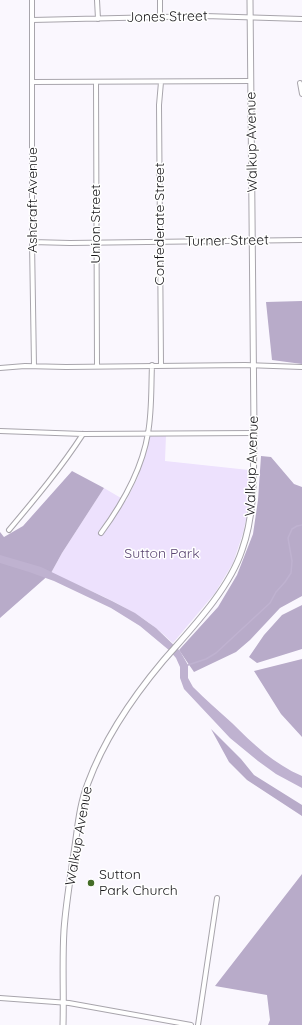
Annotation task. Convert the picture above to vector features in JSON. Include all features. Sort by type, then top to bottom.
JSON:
[{"type":"street","name":"Ashcraft Avenue","points":[[32,0],[32,242],[34,366]]},
{"type":"street","points":[[97,0],[98,19]]},
{"type":"street","points":[[160,0],[160,17]]},
{"type":"street","name":"Walkup Avenue","points":[[63,1025],[66,908],[81,810],[87,784],[111,734],[125,711],[216,597],[227,581],[242,551],[250,518],[253,491],[254,365],[250,0]]},
{"type":"street","name":"Jones Street","points":[[32,20],[205,16],[302,19]]},
{"type":"street","points":[[33,82],[251,81]]},
{"type":"street","name":"Union Street","points":[[96,82],[97,366]]},
{"type":"street","name":"Confederate Street","points":[[161,82],[159,106],[161,365]]},
{"type":"street","points":[[300,83],[302,94]]},
{"type":"street","name":"Turner Street","points":[[32,242],[302,240]]},
{"type":"street","points":[[0,368],[34,366],[152,365],[254,365],[302,367]]},
{"type":"street","points":[[101,533],[137,474],[143,456],[148,433],[152,365]]},
{"type":"street","points":[[0,432],[83,434],[254,433]]},
{"type":"street","points":[[9,530],[54,475],[83,434]]},
{"type":"street","points":[[198,1025],[217,898]]},
{"type":"street","points":[[0,998],[64,1003],[191,1025]]},
{"type":"green space","name":"Sutton Park","points":[[150,435],[166,435],[165,461],[249,470],[249,506],[243,533],[233,563],[215,593],[173,643],[149,623],[124,607],[51,573],[62,553],[104,488],[126,501],[138,477]]},
{"type":"shaded area","points":[[302,301],[302,364],[272,360],[266,302]]},
{"type":"shaded area","points":[[261,456],[271,457],[294,484],[302,487],[302,596],[280,608],[250,640],[236,652],[194,672],[179,650],[218,607],[237,575],[253,534],[258,500]]},
{"type":"shaded area","points":[[72,471],[104,488],[62,553],[51,573],[0,618],[0,532],[4,537],[23,526]]},
{"type":"shaded area","points":[[0,555],[41,567],[135,613],[156,628],[180,651],[188,665],[188,678],[193,687],[264,753],[282,766],[302,776],[302,788],[276,774],[230,738],[184,689],[180,678],[180,667],[176,658],[170,651],[140,626],[111,608],[54,581],[0,563]]},
{"type":"shaded area","points":[[302,605],[302,649],[257,663],[249,657],[264,635],[282,615]]},
{"type":"shaded area","points":[[302,659],[302,737],[281,714],[254,671]]},
{"type":"shaded area","points":[[211,729],[241,759],[254,775],[302,805],[302,816],[247,780],[229,762]]},
{"type":"shaded area","points":[[302,874],[302,1025],[268,1025],[270,1020],[267,995],[215,986]]},
{"type":"waterway","points":[[188,665],[206,659],[216,653],[270,603],[276,592],[291,573],[292,561],[288,538],[292,529],[302,525]]},
{"type":"place","name":"Sutton Park Church","points":[[91,883]]}]
